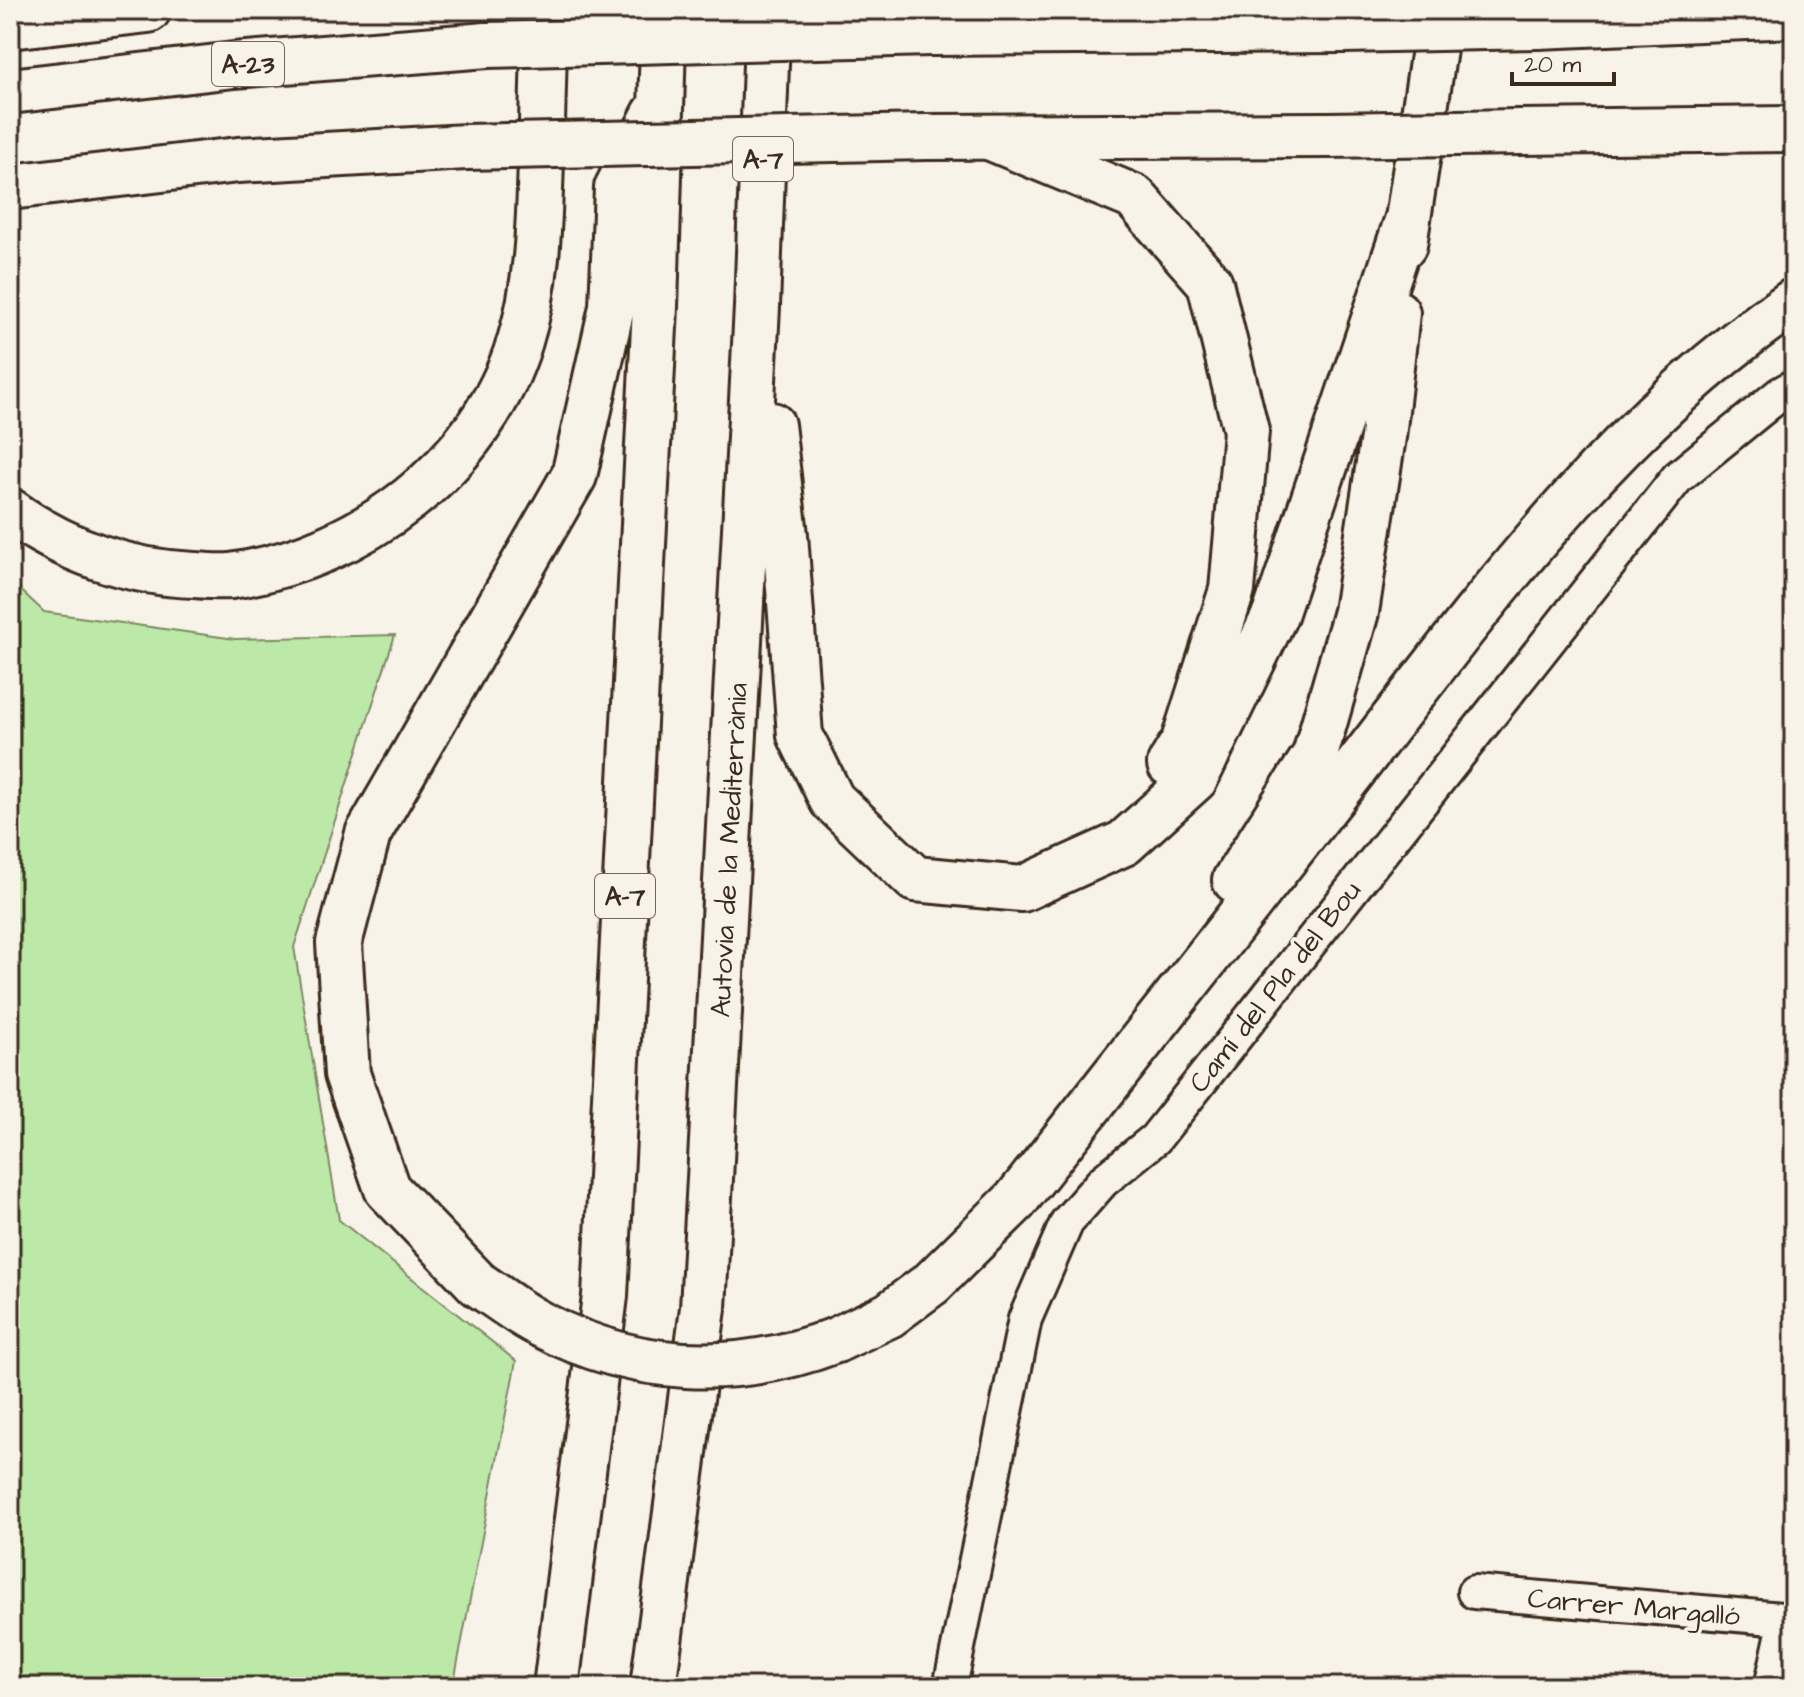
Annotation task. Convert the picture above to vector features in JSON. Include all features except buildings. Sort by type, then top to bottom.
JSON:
[{"type":"main road","points":[[10,26],[148,10]]},
{"type":"main road","points":[[10,511],[33,528],[84,554],[162,574],[229,576],[299,561],[356,536],[409,502],[457,453],[494,402],[520,341],[534,274],[540,210],[545,10]]},
{"type":"main road","name":"A-7","points":[[556,1687],[605,1296],[655,307],[664,10]]},
{"type":"main road","name":"Autovia de la Mediterrània","points":[[653,1687],[703,1308],[757,307],[768,10]]},
{"type":"main road","points":[[1088,1109],[1315,755],[1356,612],[1383,437],[1408,218],[1440,10]]},
{"type":"main road","name":"A-23","points":[[10,91],[234,65],[487,45],[931,33],[1537,26],[1794,15]]},
{"type":"main road","points":[[661,101],[617,188],[612,307],[574,476],[368,834],[339,943],[347,1074],[387,1189],[478,1284],[537,1323],[579,1342],[666,1364],[724,1367],[763,1363],[804,1352],[889,1315],[941,1274],[1015,1201],[1479,608],[1562,509],[1707,367],[1794,301]]},
{"type":"main road","points":[[10,208],[30,184],[238,160],[466,147],[927,137],[1794,129]]},
{"type":"main road","points":[[989,137],[1134,197],[1210,283],[1246,431],[1232,590],[1184,741],[1124,843]]},
{"type":"main road","points":[[757,307],[785,535],[800,735],[832,800],[915,879],[1022,889],[1124,843],[1195,779],[1275,615],[1408,218]]},
{"type":"street","name":"Camí del Pla del Bou","points":[[950,1687],[1025,1319],[1067,1222],[1103,1181],[1155,1139],[1678,477],[1794,386]]},
{"type":"street","name":"Carrer Margalló","points":[[1474,1592],[1790,1620]]},
{"type":"street","points":[[1771,1687],[1790,1620]]},
{"type":"green space","points":[[10,580],[44,612],[235,639],[395,635],[294,947],[339,1220],[516,1361],[453,1687],[10,1687]]}]
